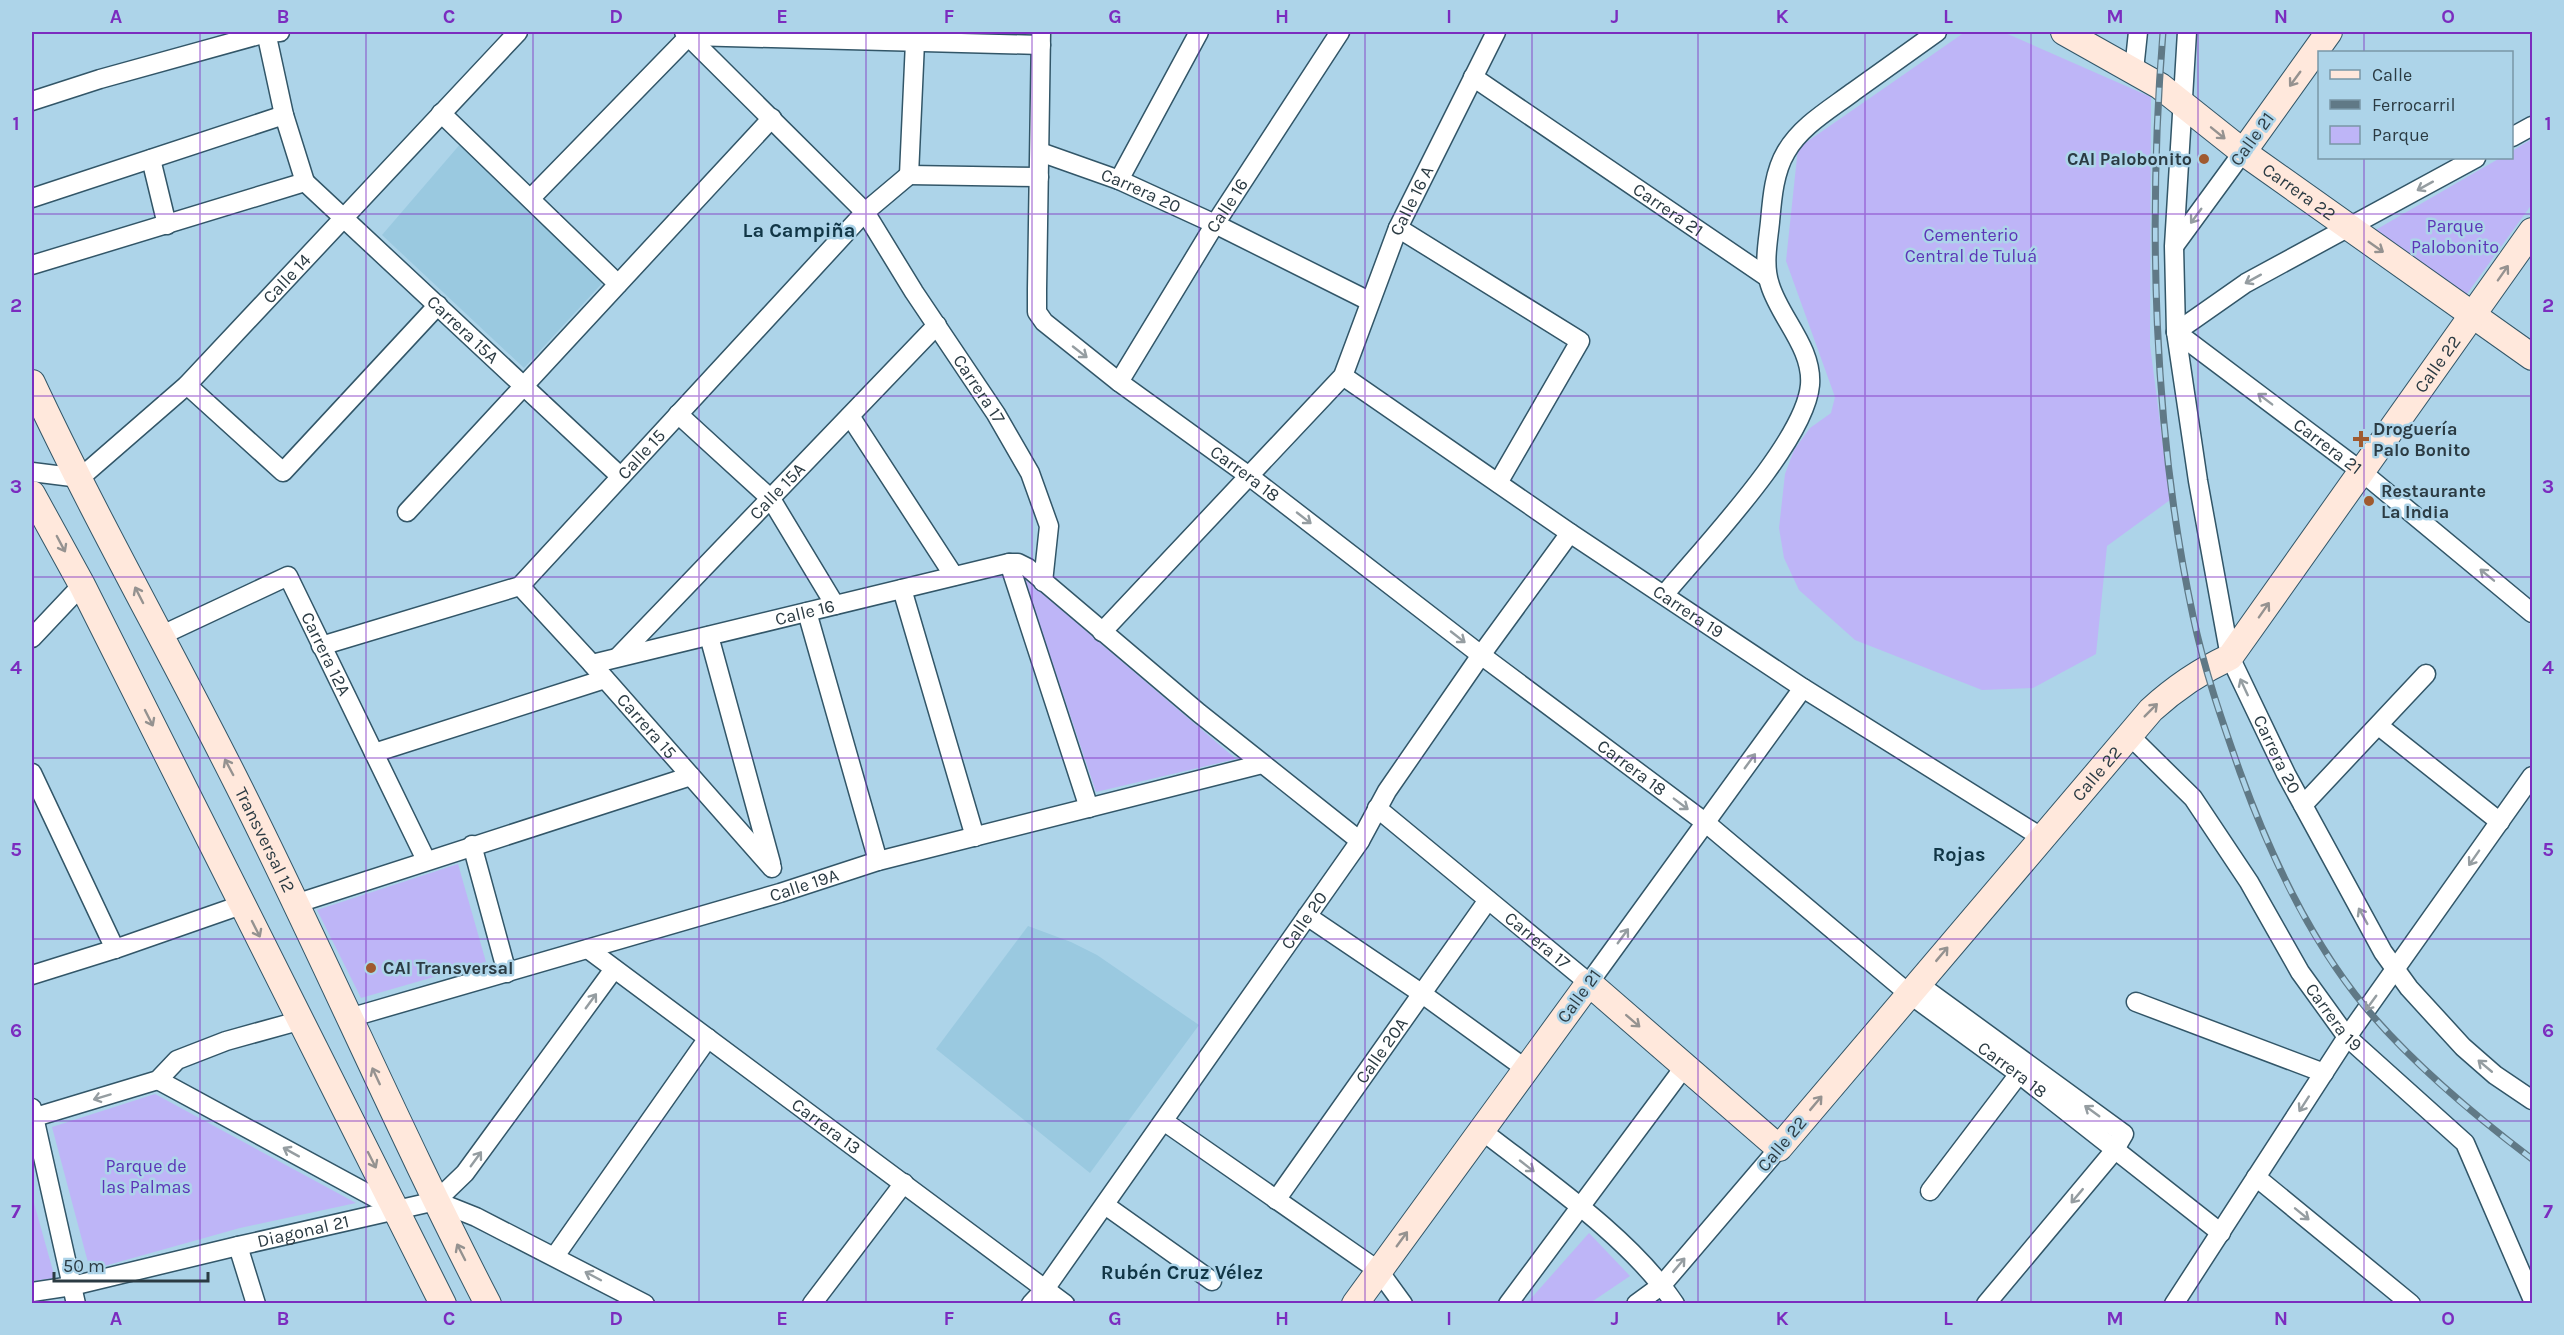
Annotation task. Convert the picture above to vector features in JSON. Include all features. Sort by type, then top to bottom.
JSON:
[{"type":"street","points":[[32,100],[271,32],[284,115],[305,182],[32,265]]},
{"type":"street","name":"Calle 14","points":[[80,478],[187,384],[518,32]]},
{"type":"street","points":[[1119,180],[1199,32]]},
{"type":"street","name":"Calle 16","points":[[1119,382],[1215,224],[1340,32]]},
{"type":"street","name":"Calle 16 A","points":[[1343,376],[1398,228],[1496,32]]},
{"type":"street","points":[[1664,595],[1756,485],[1798,421],[1806,400],[1810,384],[1808,368],[1802,350],[1772,293],[1767,277],[1772,206],[1777,173],[1785,153],[1795,138],[1809,124],[1937,32]]},
{"type":"street","name":"Carrera 22","points":[[2064,32],[2134,70],[2182,103],[2243,152],[2532,357]]},
{"type":"street","points":[[2134,70],[2138,32]]},
{"type":"street","points":[[2176,332],[2174,246],[2187,32]]},
{"type":"street","name":"Calle 21","points":[[2174,246],[2329,32]]},
{"type":"street","points":[[531,198],[687,34],[860,35],[915,42],[1041,38],[1039,177],[909,175],[915,42]]},
{"type":"street","name":"Carrera 17","points":[[687,34],[865,212],[996,414],[1030,473],[1049,526],[1043,582]]},
{"type":"street","name":"Carrera 21","points":[[1473,77],[1767,277]]},
{"type":"street","points":[[441,113],[618,284]]},
{"type":"street","points":[[32,198],[284,115]]},
{"type":"street","points":[[406,512],[772,118]]},
{"type":"street","points":[[2513,136],[2532,126]]},
{"type":"street","name":"Carrera 20","points":[[1040,152],[1119,180],[1215,224],[1369,301]]},
{"type":"street","points":[[151,159],[167,225]]},
{"type":"street","points":[[2176,332],[2246,283],[2474,159]]},
{"type":"street","name":"Calle 15","points":[[520,586],[865,212],[909,175]]},
{"type":"street","name":"Carrera 18","points":[[1039,177],[1037,312],[1052,329],[1119,382],[1249,476],[1481,655],[1706,823],[1917,989],[2114,1151],[2221,1233]]},
{"type":"street","name":"Carrera 15A","points":[[305,182],[620,476]]},
{"type":"street","points":[[1398,228],[1580,341],[1498,483]]},
{"type":"street","name":"Calle 22","points":[[1636,1304],[1662,1285],[1917,989],[2128,734],[2173,689],[2230,657],[2532,231]]},
{"type":"street","points":[[187,384],[283,472],[438,305]]},
{"type":"street","name":"Calle 15A","points":[[617,658],[937,325]]},
{"type":"street","name":"Carrera 20","points":[[2176,332],[2198,481],[2230,657],[2303,805],[2362,915],[2396,969],[2409,988],[2463,1047],[2495,1075],[2532,1100]]},
{"type":"street","name":"Carrera 21","points":[[2176,332],[2362,472],[2532,613]]},
{"type":"street","points":[[1102,632],[1343,376]]},
{"type":"street","name":"Carrera 19","points":[[1343,376],[1570,533],[1803,688],[2041,837]]},
{"type":"street","name":"Transversal 12","points":[[32,383],[239,786],[436,1201],[488,1304]]},
{"type":"street","points":[[678,414],[771,499],[835,605]]},
{"type":"street","points":[[850,416],[954,576]]},
{"type":"street","points":[[32,472],[80,478]]},
{"type":"street","points":[[32,494],[82,585],[244,904],[442,1304]]},
{"type":"street","name":"Calle 20","points":[[1031,1304],[1045,1289],[1165,1122],[1360,841],[1377,808],[1481,655],[1570,533]]},
{"type":"street","points":[[1013,563],[1028,568],[1262,764],[1360,841]]},
{"type":"street","points":[[1013,563],[1089,808]]},
{"type":"street","name":"Calle 16","points":[[592,664],[1013,563]]},
{"type":"street","name":"Carrera 12A","points":[[160,636],[288,576],[426,860]]},
{"type":"street","points":[[32,638],[82,585]]},
{"type":"street","points":[[321,646],[520,586]]},
{"type":"street","name":"Carrera 15","points":[[520,586],[772,868]]},
{"type":"street","points":[[902,589],[975,837]]},
{"type":"street","points":[[807,612],[878,861]]},
{"type":"street","points":[[709,636],[780,893]]},
{"type":"street","points":[[2303,805],[2426,674]]},
{"type":"street","points":[[374,753],[605,680]]},
{"type":"street","name":"Calle 21","points":[[1355,1304],[1803,688]]},
{"type":"street","points":[[2379,726],[2500,822]]},
{"type":"street","name":"Carrera 19","points":[[2128,734],[2193,798],[2249,882],[2300,972],[2347,1037],[2465,1143],[2532,1298]]},
{"type":"street","name":"Calle 19A","points":[[349,1018],[780,893],[878,861],[1262,764]]},
{"type":"street","points":[[32,773],[114,950]]},
{"type":"street","points":[[295,904],[691,776]]},
{"type":"street","points":[[2174,1304],[2347,1037],[2532,776]]},
{"type":"street","name":"Carrera 17","points":[[1377,808],[1588,983],[1779,1148]]},
{"type":"street","points":[[472,845],[507,973]]},
{"type":"street","name":"Calle 20A","points":[[1275,1200],[1488,900]]},
{"type":"street","points":[[32,975],[114,950],[244,904]]},
{"type":"street","points":[[1307,916],[1421,993],[1526,1069]]},
{"type":"street","name":"Carrera 13","points":[[588,949],[1065,1304]]},
{"type":"street","points":[[158,1080],[397,1210],[436,1201],[465,1173],[614,969]]},
{"type":"street","points":[[1917,989],[2124,1134],[2114,1151],[1986,1304]]},
{"type":"street","points":[[2136,1002],[2324,1072]]},
{"type":"street","points":[[74,1295],[33,1115],[158,1080],[177,1060],[226,1041],[302,1020]]},
{"type":"street","points":[[555,1256],[708,1038]]},
{"type":"street","points":[[1508,1304],[1684,1066]]},
{"type":"street","points":[[1930,1191],[2019,1074]]},
{"type":"street","points":[[1165,1122],[1379,1271],[1403,1304]]},
{"type":"street","points":[[1481,1130],[1580,1207],[1634,1256],[1662,1285],[1675,1304]]},
{"type":"street","points":[[2256,1177],[2411,1304]]},
{"type":"street","points":[[812,1304],[904,1183]]},
{"type":"street","points":[[436,1201],[476,1217],[645,1304]]},
{"type":"street","points":[[1105,1205],[1212,1281]]},
{"type":"street","name":"Diagonal 21","points":[[32,1292],[74,1295],[238,1246],[397,1210]]},
{"type":"street","points":[[238,1246],[256,1304]]},
{"type":"shaded area","points":[[462,142],[607,278],[524,368],[382,235]]},
{"type":"shaded area","points":[[1028,926],[1071,942],[1097,955],[1199,1025],[1090,1173],[936,1049]]},
{"type":"green space","name":"Cementerio Central de Tuluá","points":[[1965,32],[2003,32],[2151,97],[2150,345],[2170,500],[2107,546],[2096,654],[2033,688],[1982,690],[1855,640],[1799,590],[1784,558],[1779,528],[1785,474],[1794,450],[1810,428],[1831,413],[1835,397],[1786,261],[1798,148]]},
{"type":"green space","name":"Parque Palobonito","points":[[2532,139],[2532,204],[2464,298],[2372,232],[2498,159],[2513,159],[2513,150]]},
{"type":"green space","points":[[1024,578],[1236,759],[1096,792]]},
{"type":"green space","points":[[458,864],[486,962],[361,998],[317,910]]},
{"type":"green space","name":"Parque de las Palmas","points":[[155,1094],[356,1203],[240,1228],[90,1270],[52,1127]]},
{"type":"green space","points":[[32,1196],[55,1278],[32,1281]]},
{"type":"green space","points":[[1589,1233],[1630,1276],[1590,1303],[1527,1303]]},
{"type":"railway","points":[[2163,32],[2158,103],[2155,251],[2162,399],[2169,473],[2180,546],[2197,636],[2220,714],[2264,834],[2293,895],[2326,954],[2366,1008],[2424,1069],[2466,1107],[2532,1159]]},
{"type":"place","name":"CAI Palobonito","points":[[2204,159]]},
{"type":"place","name":"Droguería Palo Bonito","points":[[2361,439]]},
{"type":"place","name":"Restaurante La India","points":[[2369,501]]},
{"type":"place","name":"CAI Transversal","points":[[371,968]]},
{"type":"district","name":"La Campiña","points":[[799,230]]},
{"type":"district","name":"Rojas","points":[[1959,854]]},
{"type":"district","name":"Rubén Cruz Vélez","points":[[1182,1272]]}]
